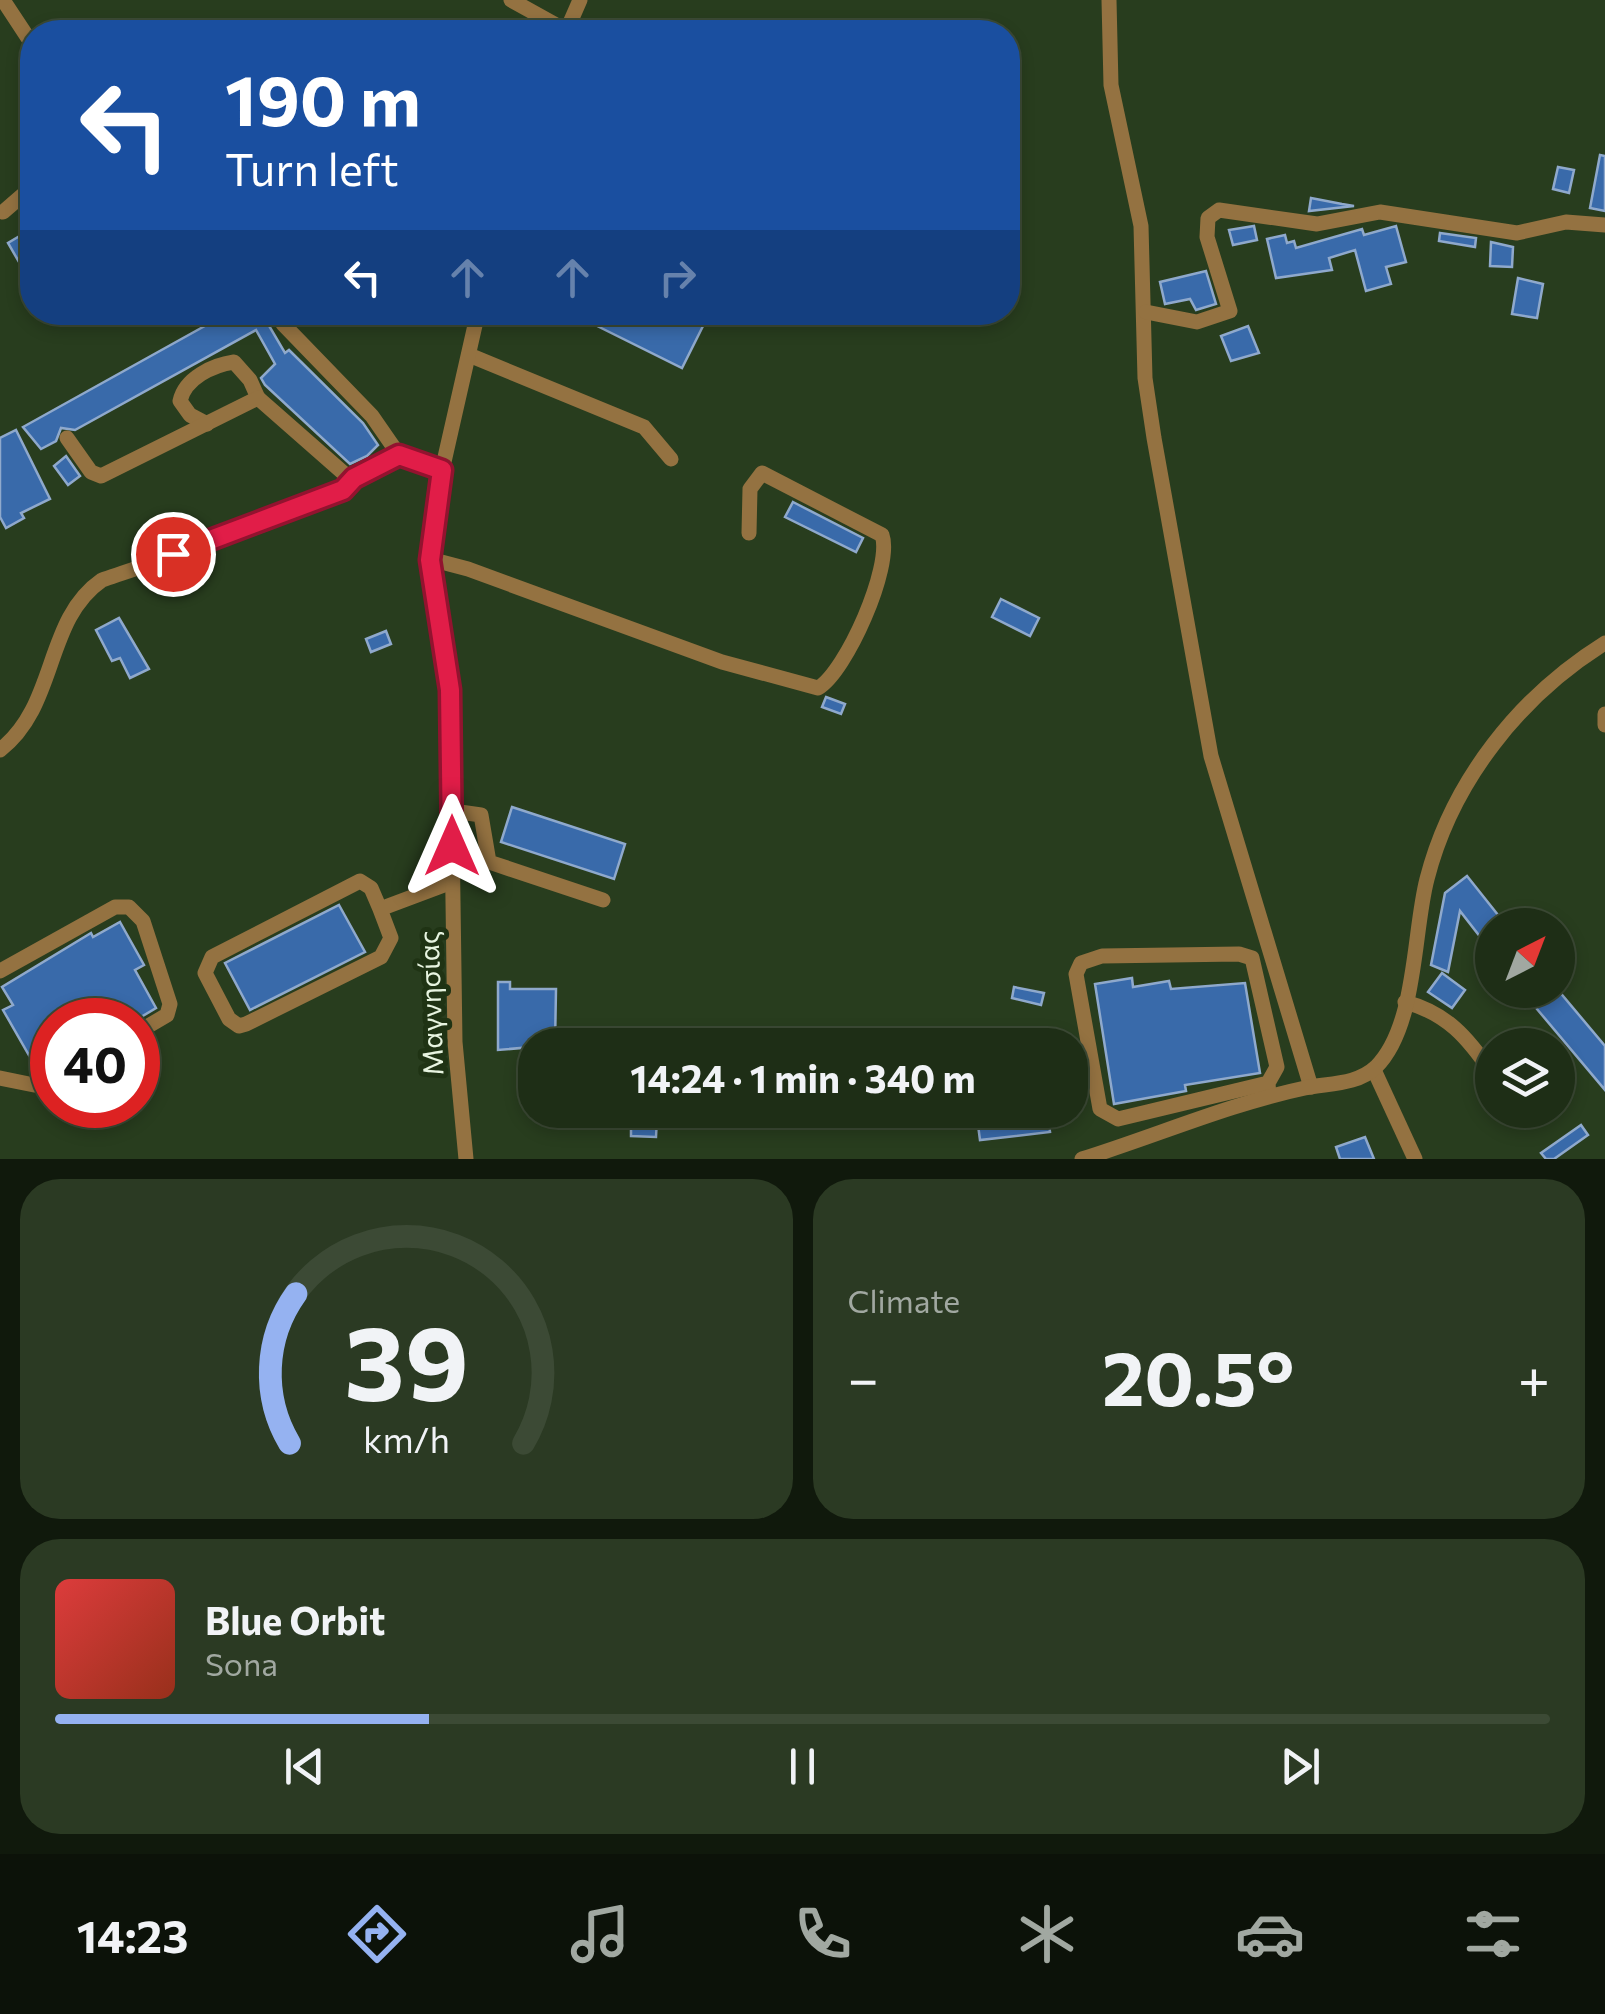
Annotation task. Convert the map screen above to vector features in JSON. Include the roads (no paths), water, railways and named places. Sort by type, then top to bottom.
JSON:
[{"type":"street","points":[[3,0],[20,26]]},
{"type":"street","points":[[510,0],[545,20]]},
{"type":"street","points":[[1108,0],[1110,85],[1136,187],[1146,312],[1146,378],[1154,438],[1211,756],[1311,1087]]},
{"type":"street","points":[[3,212],[20,197]]},
{"type":"street","points":[[1146,312],[1197,322],[1230,310],[1207,237],[1208,218],[1219,210],[1317,224],[1380,212],[1518,233],[1566,222],[1605,225]]},
{"type":"street","points":[[285,325],[372,416],[399,455],[442,470]]},
{"type":"street","name":"Μαγνησίας","points":[[466,1159],[455,1042],[450,690],[430,560],[442,470],[475,325]]},
{"type":"street","points":[[469,356],[644,427],[671,459]]},
{"type":"street","points":[[207,424],[190,415],[180,401],[191,380],[234,362],[250,380],[258,398],[354,478]]},
{"type":"street","points":[[67,438],[92,472],[101,476],[258,398]]},
{"type":"street","points":[[0,750],[29,723],[72,612],[89,588],[343,490],[354,478],[399,455]]},
{"type":"street","points":[[430,560],[485,575],[722,662],[818,688],[836,673],[872,597],[884,560],[882,534],[762,474],[750,489],[749,533]]},
{"type":"street","points":[[1269,1090],[1276,1066],[1252,958],[1239,954],[1102,956],[1081,963],[1076,974],[1100,1109],[1106,1116],[1118,1119],[1269,1090],[1334,1085],[1374,1070],[1396,1035],[1427,880],[1467,780],[1489,749],[1542,694],[1578,660],[1605,643]]},
{"type":"street","points":[[1605,714],[1605,725]]},
{"type":"street","points":[[453,810],[481,816],[489,862],[603,900]]},
{"type":"street","points":[[360,882],[371,888],[380,909],[391,938],[381,956],[246,1024],[239,1026],[229,1019],[205,973],[207,961],[360,882]]},
{"type":"street","points":[[380,909],[452,882]]},
{"type":"street","points":[[0,970],[115,907],[129,906],[143,920],[170,1004],[167,1016],[160,1020]]},
{"type":"street","points":[[1405,1002],[1426,1008],[1456,1026],[1475,1051]]},
{"type":"street","points":[[1374,1070],[1415,1159]]},
{"type":"street","points":[[0,1078],[30,1083]]},
{"type":"street","points":[[1082,1159],[1108,1156],[1269,1090]]}]
